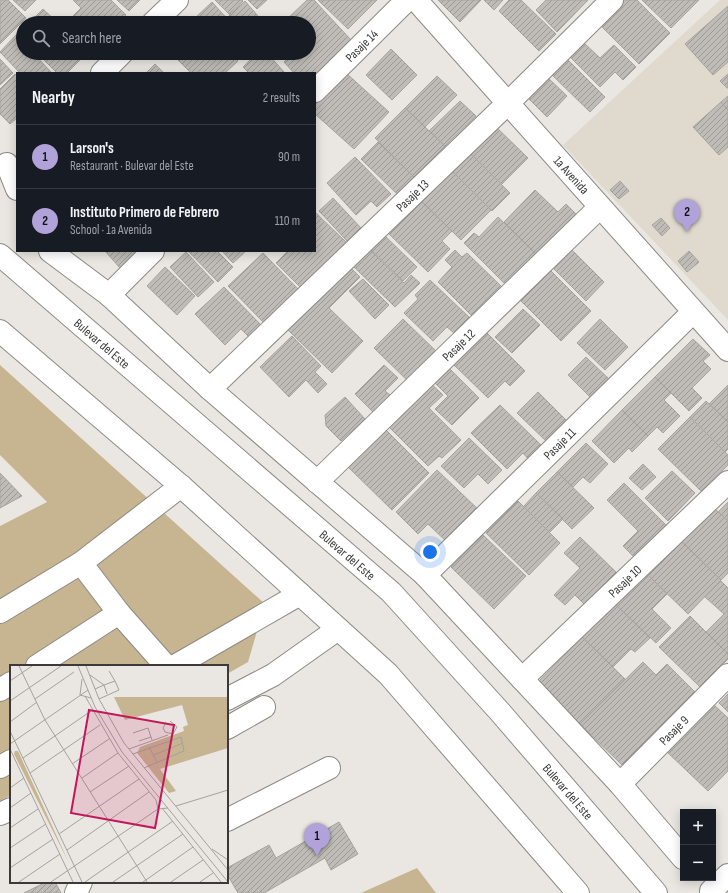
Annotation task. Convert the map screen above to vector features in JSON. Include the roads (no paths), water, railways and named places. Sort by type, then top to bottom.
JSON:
[{"type":"main road","points":[[160,16],[177,0]]},
{"type":"main road","name":"Pasaje 14","points":[[316,90],[407,0]]},
{"type":"main road","name":"1a Avenida","points":[[416,0],[728,350]]},
{"type":"main road","name":"Pasaje 13","points":[[210,389],[508,103],[612,0]]},
{"type":"main road","points":[[103,72],[115,60]]},
{"type":"main road","points":[[0,188],[8,162]]},
{"type":"main road","points":[[8,162],[16,186]]},
{"type":"main road","name":"Pasaje 12","points":[[317,482],[600,207]]},
{"type":"main road","points":[[51,252],[108,295],[210,389],[425,575],[620,784],[680,854]]},
{"type":"main road","points":[[108,295],[152,252]]},
{"type":"main road","name":"Bulevar del Este","points":[[0,256],[390,592],[500,712],[656,893]]},
{"type":"main road","name":"Pasaje 11","points":[[425,575],[693,312]]},
{"type":"main road","points":[[0,331],[181,486],[388,674],[578,893]]},
{"type":"main road","name":"Pasaje 10","points":[[522,679],[728,482]]},
{"type":"main road","points":[[0,612],[81,563],[181,486]]},
{"type":"main road","points":[[81,563],[119,613],[165,665]]},
{"type":"main road","points":[[177,665],[300,594]]},
{"type":"main road","points":[[39,665],[119,613]]},
{"type":"main road","points":[[228,698],[273,675],[338,629]]},
{"type":"main road","name":"Pasaje 9","points":[[620,784],[728,675]]},
{"type":"main road","points":[[0,690],[10,683]]},
{"type":"main road","points":[[228,727],[264,707]]},
{"type":"main road","points":[[0,767],[10,762]]},
{"type":"main road","points":[[228,819],[329,768]]},
{"type":"main road","points":[[0,814],[10,809]]},
{"type":"main road","points":[[708,887],[728,875]]},
{"type":"main road","points":[[76,893],[80,883]]},
{"type":"place","name":"Instituto Primero de Febrero","points":[[687,232]]},
{"type":"place","name":"Larson's","points":[[317,856]]}]
